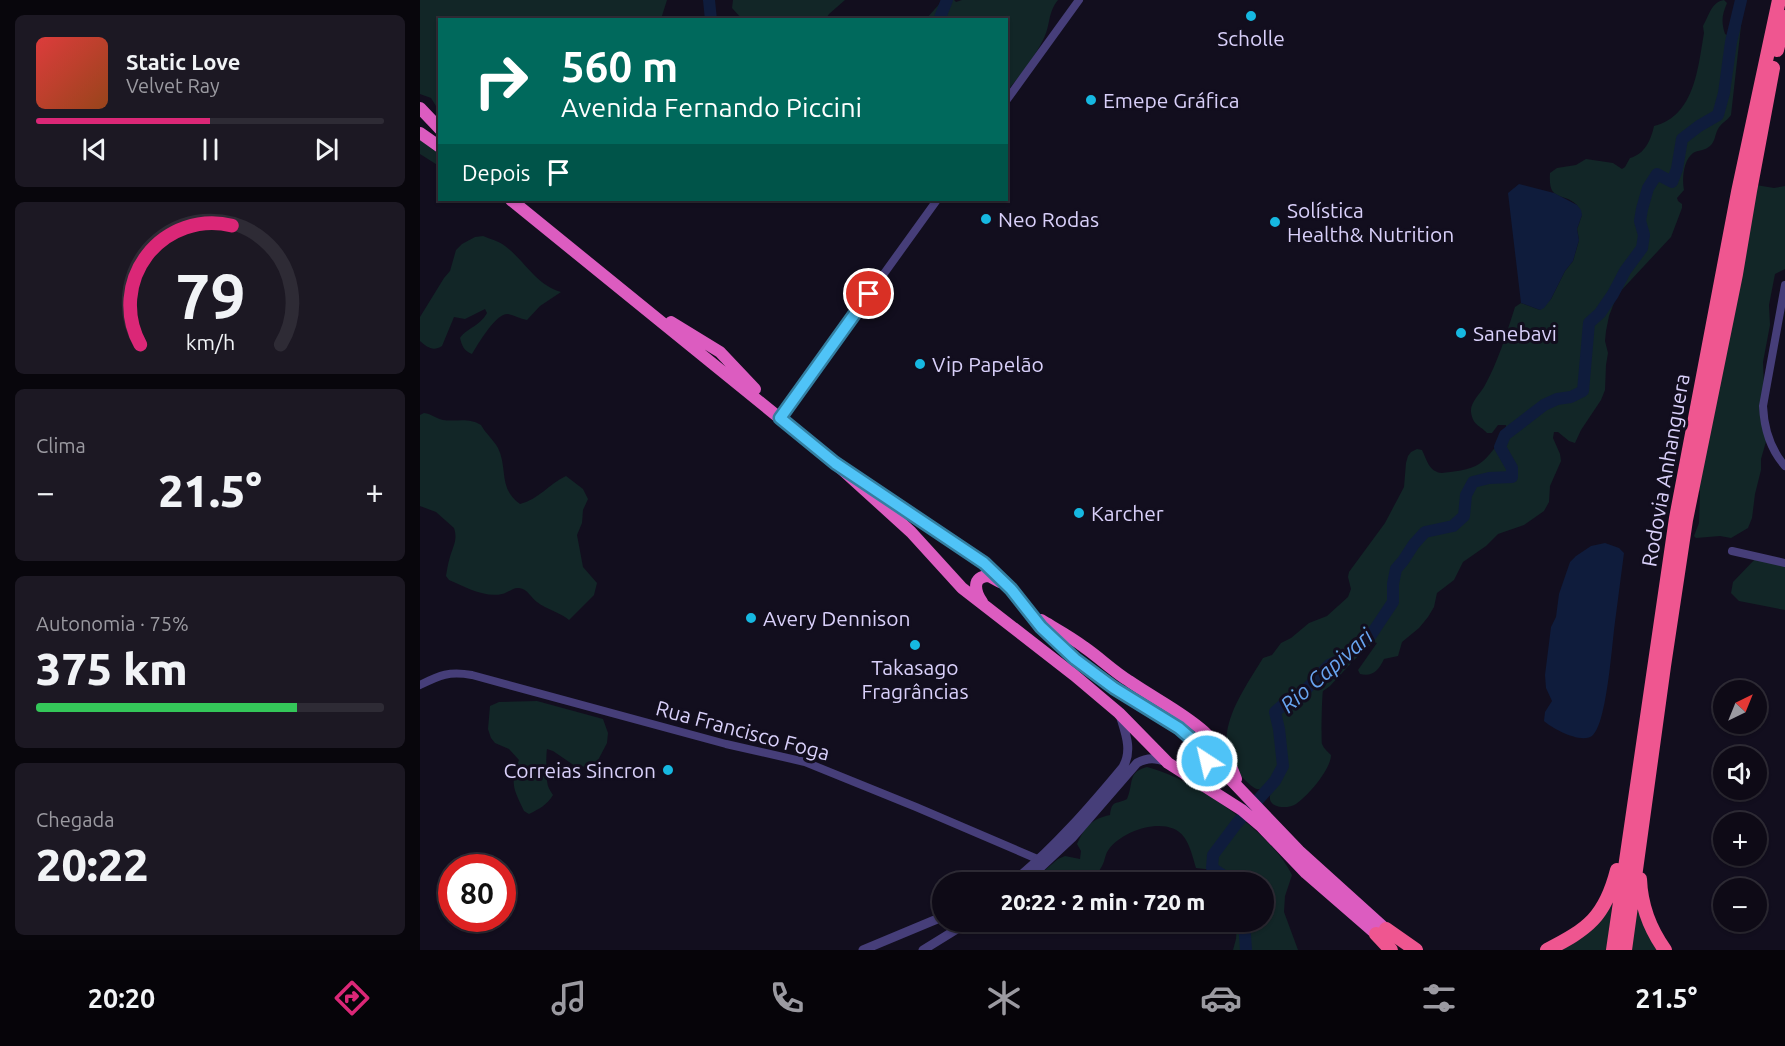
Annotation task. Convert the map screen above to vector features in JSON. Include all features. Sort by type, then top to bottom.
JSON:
[{"type":"highway","name":"Rodovia Anhanguera","points":[[1625,950],[1639,808],[1676,518],[1738,192],[1779,0]]},
{"type":"highway","name":"Rodovia Anhanguera","points":[[1614,950],[1686,520],[1785,16]]},
{"type":"highway","points":[[420,108],[438,127]]},
{"type":"highway","points":[[420,133],[438,146]]},
{"type":"highway","points":[[512,201],[835,463],[892,514],[962,588],[1119,713],[1168,763],[1266,823],[1381,932],[1409,950]]},
{"type":"highway","points":[[835,463],[995,572],[1041,627],[1075,659],[1114,688],[1179,728],[1203,749],[1241,788],[1266,823]]},
{"type":"highway","points":[[983,604],[976,590],[977,581],[983,576],[989,576],[1011,589]]},
{"type":"highway","points":[[1026,610],[1085,647],[1114,671],[1169,705],[1208,734],[1222,749],[1241,788]]},
{"type":"highway","points":[[1168,763],[1195,774],[1201,774],[1208,766],[1203,749]]},
{"type":"highway","points":[[1547,950],[1583,929],[1605,906],[1639,808]]},
{"type":"highway","points":[[1639,808],[1641,895],[1647,918],[1665,950]]},
{"type":"highway","points":[[1381,932],[1393,950]]},
{"type":"highway","points":[[1381,932],[1416,950]]},
{"type":"street","points":[[1008,98],[1079,0]]},
{"type":"street","points":[[775,413],[936,201]]},
{"type":"street","points":[[1785,285],[1763,406],[1767,436],[1785,466]]},
{"type":"street","points":[[1732,551],[1785,563]]},
{"type":"street","name":"Rua Francisco Foga","points":[[420,685],[445,674],[457,672],[472,675],[726,744],[805,762],[1043,861]]},
{"type":"street","points":[[1034,872],[1126,761],[1128,746],[1119,713]]},
{"type":"street","points":[[1027,872],[1072,838],[1137,762],[1153,758],[1168,763]]},
{"type":"street","points":[[863,950],[932,921]]},
{"type":"street","points":[[923,950],[952,932]]},
{"type":"green space","points":[[420,0],[667,0],[661,18],[438,18],[438,104],[436,106],[431,98],[420,94]]},
{"type":"green space","points":[[733,0],[845,0],[826,18],[741,18],[732,8]]},
{"type":"green space","points":[[943,0],[956,2],[962,0],[1058,0],[1052,10],[1039,47],[1008,90],[1008,18],[927,18]]},
{"type":"green space","points":[[1724,0],[1727,3],[1723,25],[1725,34],[1729,36],[1740,0],[1747,0],[1743,8],[1731,115],[1719,127],[1712,144],[1706,149],[1693,153],[1685,165],[1684,190],[1677,198],[1682,208],[1671,237],[1617,295],[1606,331],[1605,341],[1608,353],[1605,390],[1575,443],[1558,432],[1554,432],[1553,438],[1561,461],[1550,486],[1549,502],[1544,511],[1524,525],[1498,534],[1486,546],[1463,562],[1454,580],[1437,593],[1434,607],[1428,617],[1402,642],[1398,656],[1384,659],[1378,669],[1372,673],[1360,674],[1358,670],[1377,643],[1374,642],[1323,691],[1322,744],[1331,755],[1330,761],[1318,782],[1301,800],[1289,807],[1276,806],[1270,800],[1275,783],[1262,789],[1255,788],[1232,765],[1227,749],[1227,734],[1237,702],[1263,658],[1272,655],[1281,643],[1309,623],[1327,616],[1348,597],[1351,589],[1349,572],[1385,523],[1404,487],[1406,463],[1411,452],[1417,449],[1422,450],[1431,468],[1442,473],[1475,466],[1483,461],[1496,446],[1506,425],[1498,425],[1492,433],[1487,433],[1473,420],[1472,405],[1493,368],[1515,307],[1521,303],[1540,310],[1551,299],[1565,271],[1573,261],[1579,240],[1577,229],[1582,215],[1577,205],[1554,193],[1551,189],[1550,173],[1557,168],[1576,165],[1586,159],[1613,163],[1622,169],[1630,158],[1640,153],[1649,141],[1654,126],[1668,121],[1686,101],[1696,75],[1704,33],[1703,26],[1713,6]]},
{"type":"green space","points":[[420,131],[438,151],[438,165],[420,154]]},
{"type":"green space","points":[[1756,185],[1774,188],[1785,186],[1785,269],[1775,274],[1769,305],[1770,325],[1763,362],[1762,404],[1767,438],[1761,459],[1752,518],[1748,528],[1731,538],[1720,536],[1696,538],[1694,536],[1699,523],[1700,492],[1698,488]]},
{"type":"green space","points":[[483,236],[503,244],[545,284],[561,292],[540,306],[527,320],[508,314],[498,318],[472,354],[464,348],[460,338],[484,318],[487,313],[485,309],[465,319],[454,317],[442,346],[436,349],[428,347],[420,341],[420,317],[450,271],[456,250],[475,237]]},
{"type":"green space","points":[[424,413],[443,420],[467,420],[481,425],[498,448],[506,485],[513,498],[520,504],[533,499],[566,476],[583,489],[588,499],[577,535],[583,567],[597,583],[594,595],[569,620],[541,605],[522,589],[515,588],[502,594],[489,594],[462,586],[449,580],[446,576],[455,540],[454,528],[436,512],[420,506],[420,415]]},
{"type":"green space","points":[[1757,557],[1785,563],[1785,610],[1739,601],[1731,593],[1733,582]]},
{"type":"green space","points":[[537,701],[603,719],[608,733],[607,743],[596,764],[592,767],[575,766],[547,749],[547,783],[553,795],[545,804],[529,814],[524,811],[514,786],[514,775],[519,760],[509,749],[495,743],[488,729],[490,706],[499,702]]},
{"type":"green space","points":[[1147,767],[1165,773],[1208,795],[1250,825],[1268,842],[1292,875],[1285,896],[1284,912],[1298,950],[1233,950],[1236,932],[1274,932],[1274,872],[1216,872],[1196,868],[1184,837],[1177,830],[1168,827],[1146,828],[1124,836],[1108,851],[1098,872],[1043,872],[1065,856],[1080,859],[1081,851],[1077,844],[1086,828],[1093,821],[1110,815],[1113,804],[1127,799],[1132,779],[1141,769]]},
{"type":"green space","points":[[1637,900],[1661,950],[1631,950]]},
{"type":"green space","points":[[1612,905],[1607,950],[1555,950],[1609,906]]},
{"type":"water","points":[[1519,184],[1554,193],[1577,205],[1582,215],[1577,229],[1579,240],[1573,261],[1565,271],[1551,299],[1540,310],[1521,303],[1508,193]]},
{"type":"water","points":[[1605,543],[1619,548],[1624,553],[1602,715],[1593,735],[1582,738],[1561,732],[1544,721],[1545,712],[1552,701],[1546,688],[1545,675],[1551,627],[1556,617],[1559,594],[1570,562],[1591,546]]},
{"type":"waterway","name":"Rio Capivari","points":[[709,0],[711,18]]},
{"type":"waterway","name":"Rio Capivari","points":[[940,18],[947,0]]},
{"type":"waterway","name":"Rio Capivari","points":[[1218,872],[1212,868],[1213,855],[1237,823],[1275,781],[1283,766],[1275,712],[1284,704],[1296,700],[1329,665],[1345,658],[1371,635],[1393,602],[1396,569],[1425,532],[1453,526],[1464,516],[1466,495],[1473,482],[1489,478],[1512,477],[1512,468],[1500,447],[1505,435],[1544,405],[1583,391],[1589,323],[1600,313],[1642,248],[1644,235],[1640,221],[1648,188],[1657,174],[1672,182],[1677,169],[1682,139],[1718,115],[1741,0]]},
{"type":"waterway","name":"Rio Capivari","points":[[1245,932],[1246,950]]},
{"type":"place","name":"Scholle","points":[[1251,16]]},
{"type":"place","name":"Emepe Gráfica","points":[[1091,100]]},
{"type":"place","name":"Neo Rodas","points":[[986,219]]},
{"type":"place","name":"Solística Health& Nutrition","points":[[1275,222]]},
{"type":"place","name":"Sanebavi","points":[[1461,333]]},
{"type":"place","name":"Vip Papelão","points":[[920,364]]},
{"type":"place","name":"Karcher","points":[[1079,513]]},
{"type":"place","name":"Avery Dennison","points":[[751,618]]},
{"type":"place","name":"Takasago Fragrâncias","points":[[915,645]]},
{"type":"place","name":"Correias Sincron","points":[[668,770]]},
{"type":"route","points":[[869,294],[780,418],[835,463],[984,563],[1011,589],[1041,627],[1075,659],[1114,688],[1192,738],[1203,749],[1207,761]]}]
